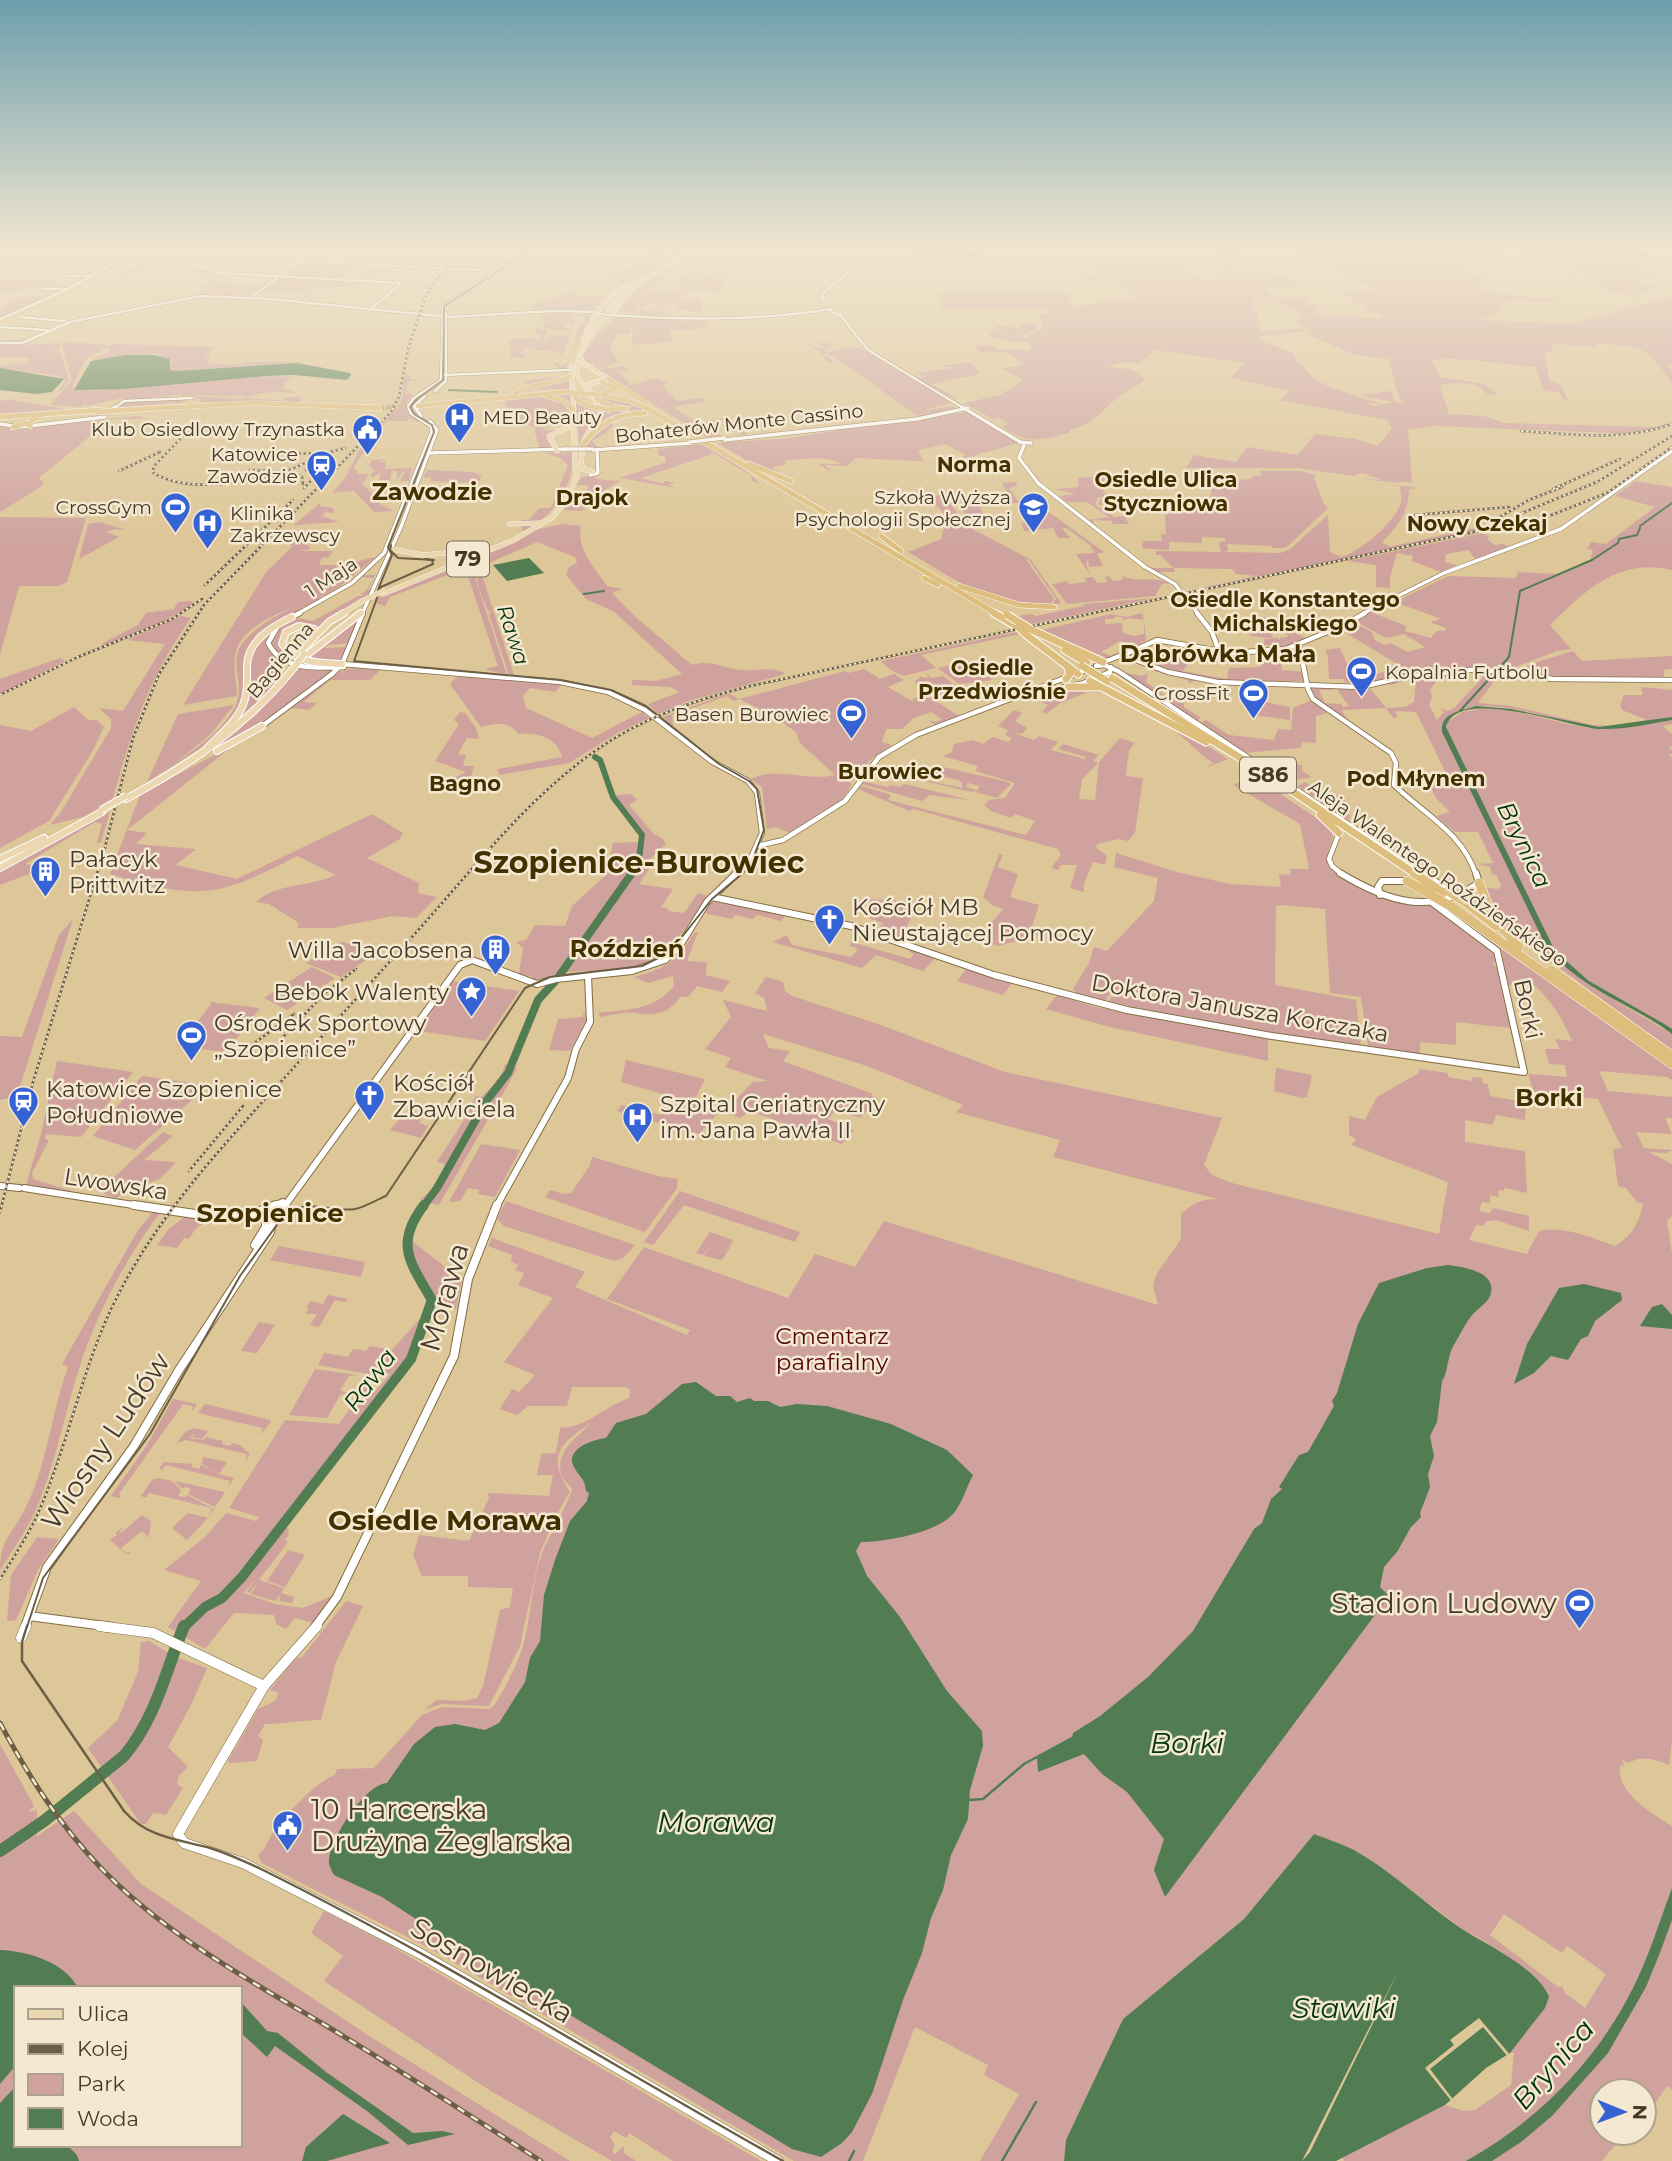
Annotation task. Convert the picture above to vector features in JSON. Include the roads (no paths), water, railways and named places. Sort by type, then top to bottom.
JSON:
[{"type":"highway","points":[[510,395],[531,384],[560,381],[569,377]]},
{"type":"highway","points":[[609,379],[653,407]]},
{"type":"highway","points":[[419,405],[548,391],[597,394],[616,389],[602,382]]},
{"type":"highway","points":[[548,391],[528,387],[537,384],[570,384]]},
{"type":"highway","points":[[510,395],[566,391]]},
{"type":"highway","points":[[574,394],[578,401],[592,407],[645,413],[674,424]]},
{"type":"highway","points":[[597,394],[618,409],[635,405],[624,400]]},
{"type":"highway","name":"Aleja Walentego Roździeńskiego","points":[[597,394],[646,407],[743,462]]},
{"type":"highway","name":"Aleja Walentego Roździeńskiego","points":[[597,394],[653,407],[791,491],[959,586],[1084,664],[1108,683],[1207,739],[1439,894]]},
{"type":"highway","points":[[510,395],[558,399],[573,408]]},
{"type":"highway","points":[[304,400],[318,404]]},
{"type":"highway","points":[[198,401],[208,404]]},
{"type":"highway","points":[[0,420],[100,414],[126,409],[169,407],[198,401],[318,404],[380,407],[262,403],[153,408]]},
{"type":"highway","points":[[126,409],[216,402]]},
{"type":"highway","points":[[582,446],[611,417],[627,412],[645,413]]},
{"type":"highway","points":[[0,420],[100,414]]},
{"type":"highway","points":[[30,424],[35,418],[56,415]]},
{"type":"highway","points":[[13,418],[27,419],[30,424]]},
{"type":"highway","points":[[13,426],[42,425]]},
{"type":"highway","points":[[743,462],[791,481]]},
{"type":"highway","points":[[743,462],[765,484]]},
{"type":"highway","name":"Aleja Walentego Roździeńskiego","points":[[801,496],[838,520],[899,553]]},
{"type":"highway","points":[[838,520],[859,539]]},
{"type":"highway","points":[[881,536],[899,553]]},
{"type":"highway","name":"Aleja Walentego Roździeńskiego","points":[[913,561],[1018,627],[1034,634]]},
{"type":"highway","points":[[924,578],[990,610]]},
{"type":"highway","points":[[959,586],[1023,609],[1054,607]]},
{"type":"highway","points":[[943,592],[951,591]]},
{"type":"highway","points":[[1034,634],[1103,658],[1113,658]]},
{"type":"highway","points":[[1034,634],[1078,674]]},
{"type":"highway","points":[[1080,651],[1108,665]]},
{"type":"highway","points":[[1068,667],[1070,674],[1067,683],[1108,683]]},
{"type":"highway","points":[[1090,681],[1108,683],[1207,739]]},
{"type":"highway","points":[[1181,715],[1207,739]]},
{"type":"highway","name":"Aleja Walentego Roździeńskiego","points":[[1207,739],[1439,894]]},
{"type":"highway","points":[[1320,815],[1339,833]]},
{"type":"highway","points":[[1407,881],[1459,904],[1506,933]]},
{"type":"highway","points":[[1479,883],[1492,914],[1519,947]]},
{"type":"highway","points":[[1439,894],[1459,904]]},
{"type":"highway","name":"Aleja Walentego Roździeńskiego","points":[[1459,904],[1672,1056]]},
{"type":"highway","name":"Aleja Walentego Roździeńskiego","points":[[1459,904],[1536,966],[1672,1064]]},
{"type":"main road","points":[[569,367],[582,347]]},
{"type":"main road","points":[[583,347],[576,364],[578,375],[597,394]]},
{"type":"main road","points":[[580,355],[583,363],[609,379]]},
{"type":"main road","points":[[572,359],[574,394]]},
{"type":"main road","name":"79","points":[[569,367],[573,408]]},
{"type":"main road","points":[[597,394],[589,384],[609,379]]},
{"type":"main road","name":"Bagienna","points":[[133,794],[204,750],[253,710],[327,628],[384,592],[513,538],[540,523],[556,509],[565,495],[576,462],[574,394]]},
{"type":"main road","name":"Bagienna","points":[[384,592],[533,531],[561,509],[582,462],[582,446],[600,414],[597,394]]},
{"type":"main road","points":[[555,450],[550,435],[571,426],[574,420]]},
{"type":"main road","points":[[555,450],[552,437],[566,434],[576,439]]},
{"type":"main road","points":[[582,462],[583,469],[594,471]]},
{"type":"main road","points":[[575,482],[594,471]]},
{"type":"main road","points":[[513,538],[522,530],[511,525],[540,523]]},
{"type":"main road","points":[[403,543],[407,553]]},
{"type":"main road","points":[[388,549],[407,553],[453,555],[486,549]]},
{"type":"main road","points":[[304,654],[362,606]]},
{"type":"main road","name":"Bagienna","points":[[304,654],[311,639],[332,619],[362,606]]},
{"type":"main road","points":[[204,750],[235,720],[242,709],[247,694],[248,656],[252,646],[267,631],[292,617]]},
{"type":"main road","points":[[311,639],[314,629],[299,626],[285,633],[282,644],[288,653],[298,658],[342,666]]},
{"type":"main road","name":"Bagienna","points":[[0,864],[186,766],[239,729],[264,704],[293,665]]},
{"type":"main road","points":[[186,766],[262,726]]},
{"type":"main road","name":"Bagienna","points":[[0,864],[101,811]]},
{"type":"street","points":[[444,347],[444,375],[569,367]]},
{"type":"street","points":[[865,347],[1023,444],[1019,458],[1035,480],[1146,567],[1175,585],[1213,633],[1220,647],[1219,651]]},
{"type":"street","name":"1 Maja","points":[[427,452],[432,428],[411,413],[408,405],[416,396],[438,384],[444,375]]},
{"type":"street","name":"1 Maja","points":[[262,726],[342,666],[362,606],[382,566],[437,427],[417,413],[414,406],[443,386],[444,375]]},
{"type":"street","points":[[42,425],[100,414],[124,401],[178,396],[198,401]]},
{"type":"street","name":"Bohaterów Monte Cassino","points":[[596,452],[966,409]]},
{"type":"street","name":"Bohaterów Monte Cassino","points":[[724,439],[966,409]]},
{"type":"street","points":[[0,420],[13,426]]},
{"type":"street","name":"Bohaterów Monte Cassino","points":[[427,452],[602,452],[691,443]]},
{"type":"street","name":"Bohaterów Monte Cassino","points":[[427,452],[529,450]]},
{"type":"street","points":[[1096,666],[1108,665],[1122,655],[1160,640],[1241,653],[1299,647],[1444,573],[1561,529],[1672,451]]},
{"type":"street","points":[[594,471],[596,452]]},
{"type":"street","name":"1 Maja","points":[[293,665],[275,654],[268,643],[273,631],[292,617],[346,587],[388,549]]},
{"type":"street","points":[[371,567],[382,566]]},
{"type":"street","points":[[1299,647],[1303,653],[1307,685],[1318,704],[1391,753],[1396,762],[1394,785],[1458,839],[1472,862],[1479,883],[1466,892],[1439,894],[1408,903],[1380,895],[1330,864],[1329,856],[1339,833]]},
{"type":"street","points":[[347,654],[347,660],[353,665]]},
{"type":"street","points":[[1108,665],[1113,658],[1122,655],[1157,669],[1202,681],[1361,687],[1432,673],[1469,669],[1496,670],[1553,679],[1672,680]]},
{"type":"street","points":[[1067,683],[1078,674],[1096,666],[1115,664],[1104,665],[1108,665]]},
{"type":"street","points":[[293,665],[360,666]]},
{"type":"street","points":[[759,843],[771,844],[790,835],[845,802],[878,758],[923,731],[1029,693],[1067,683],[1090,681],[1110,672],[1108,665]]},
{"type":"street","name":"Aleja Walentego Roździeńskiego","points":[[1108,665],[1332,811],[1439,894]]},
{"type":"street","points":[[342,666],[508,677],[586,686],[617,695],[645,709],[711,761],[754,787],[762,824],[759,843],[745,868],[712,897],[679,947],[665,960],[636,970],[589,976]]},
{"type":"street","points":[[1078,674],[1090,681]]},
{"type":"street","points":[[1369,889],[1378,887],[1382,881],[1407,881]]},
{"type":"street","points":[[1378,887],[1380,895]]},
{"type":"street","name":"Borki","points":[[1439,894],[1497,951],[1524,1072]]},
{"type":"street","name":"Doktora Janusza Korczaka","points":[[712,897],[852,926],[994,975],[1127,1010],[1272,1036],[1524,1072]]},
{"type":"street","name":"Wiosny Ludów","points":[[22,1638],[44,1571],[134,1447],[239,1275],[269,1233],[266,1216],[290,1196],[456,970],[467,965],[483,964],[530,983],[589,976]]},
{"type":"street","name":"Morawa","points":[[178,1834],[264,1686],[314,1629],[337,1597],[451,1361],[456,1350],[468,1279],[499,1198],[565,1084],[576,1049],[590,1022],[589,976]]},
{"type":"street","name":"Lwowska","points":[[0,1186],[208,1216],[266,1216],[269,1207],[277,1209]]},
{"type":"street","points":[[29,1616],[150,1632],[264,1686]]},
{"type":"street","name":"Sosnowiecka","points":[[178,1834],[184,1843],[243,1863],[401,1943],[778,2161]]},
{"type":"water","points":[[126,355],[153,355],[170,359],[170,370],[177,371],[297,363],[351,375],[347,380],[294,375],[124,389],[74,390],[91,361]]},
{"type":"water","points":[[0,368],[64,379],[52,392],[36,394],[0,390]]},
{"type":"water","points":[[529,558],[544,573],[507,581],[493,565]]},
{"type":"water","points":[[1476,706],[1511,709],[1599,727],[1672,717],[1672,720],[1636,726],[1598,729],[1515,712],[1470,709],[1454,715],[1446,727],[1555,951],[1589,981],[1666,1025],[1672,1029],[1672,1034],[1587,983],[1556,958],[1544,942],[1442,732],[1442,725],[1448,716]]},
{"type":"water","name":"Borki","points":[[1448,1265],[1471,1269],[1485,1276],[1491,1288],[1490,1296],[1469,1320],[1450,1354],[1442,1381],[1437,1422],[1430,1436],[1434,1456],[1428,1474],[1430,1487],[1420,1513],[1421,1517],[1384,1567],[1380,1587],[1389,1596],[1165,1897],[1154,1870],[1164,1839],[1127,1792],[1102,1774],[1084,1754],[1038,1772],[1037,1757],[1072,1738],[1073,1733],[1100,1716],[1148,1677],[1193,1631],[1254,1529],[1262,1523],[1271,1499],[1282,1489],[1279,1487],[1299,1455],[1308,1452],[1334,1406],[1332,1401],[1337,1393],[1358,1324],[1379,1283],[1427,1268]]},
{"type":"water","points":[[1584,1284],[1621,1293],[1622,1300],[1595,1321],[1588,1336],[1581,1339],[1568,1360],[1551,1356],[1534,1373],[1514,1384],[1527,1344],[1559,1288]]},
{"type":"water","points":[[1662,1304],[1672,1315],[1672,1329],[1640,1326],[1652,1307]]},
{"type":"water","name":"Morawa","points":[[696,1382],[716,1396],[730,1396],[737,1402],[750,1398],[754,1401],[768,1401],[780,1407],[797,1404],[827,1406],[891,1424],[947,1450],[973,1475],[959,1505],[945,1521],[910,1535],[861,1542],[856,1551],[867,1576],[900,1617],[947,1691],[982,1731],[983,1746],[970,1790],[968,1819],[951,1855],[943,1890],[931,1918],[922,1953],[903,2000],[872,2094],[852,2132],[842,2143],[821,2157],[792,2149],[476,1958],[382,1897],[334,1875],[329,1864],[334,1842],[358,1803],[378,1786],[387,1783],[414,1744],[435,1727],[455,1724],[485,1730],[499,1723],[525,1682],[530,1658],[540,1641],[544,1595],[555,1560],[570,1521],[587,1501],[589,1493],[574,1467],[573,1455],[582,1446],[606,1438],[616,1423],[646,1414],[682,1384]]},
{"type":"water","name":"Stawiki","points":[[1314,1834],[1368,1859],[1462,1929],[1524,1967],[1549,1997],[1545,2008],[1510,2053],[1486,2068],[1445,2105],[1336,2161],[1064,2161],[1066,2140],[1123,2019],[1244,1919]]},
{"type":"water","points":[[1672,1888],[1672,1920],[1661,1950],[1646,1987],[1608,2053],[1552,2116],[1521,2142],[1492,2161],[1466,2161],[1518,2127],[1564,2086],[1585,2063],[1620,2012],[1635,1984]]},
{"type":"water","points":[[0,1950],[33,1956],[55,1965],[77,1986],[14,1986],[14,2067],[0,2084]]},
{"type":"water","points":[[242,2003],[267,2031],[278,2033],[326,2072],[413,2133],[442,2131],[455,2134],[408,2145],[367,2111],[275,2046],[267,2057],[242,2034]]},
{"type":"water","points":[[14,2088],[14,2147],[69,2147],[79,2161],[0,2161],[0,2103]]},
{"type":"water","points":[[343,2114],[390,2143],[327,2161],[302,2161],[306,2147]]},
{"type":"waterway","points":[[449,390],[497,392]]},
{"type":"waterway","points":[[1640,526],[1672,503]]},
{"type":"waterway","points":[[1460,711],[1509,657],[1520,591],[1592,560],[1618,543],[1619,539],[1637,535],[1640,528]]},
{"type":"waterway","points":[[584,594],[604,591]]},
{"type":"waterway","name":"Rawa","points":[[595,757],[600,760],[613,797],[642,835],[639,859],[632,873]]},
{"type":"waterway","name":"Rawa","points":[[423,1207],[437,1188],[487,1100],[508,1073],[538,1000],[557,979],[632,873]]},
{"type":"waterway","name":"Rawa","points":[[184,1627],[205,1607],[222,1598],[242,1577],[411,1359],[432,1300],[408,1253],[410,1231],[424,1205]]},
{"type":"waterway","name":"Rawa","points":[[0,1851],[44,1821],[124,1756],[152,1710],[184,1626]]},
{"type":"waterway","points":[[969,1800],[983,1799],[1024,1764],[1072,1738]]},
{"type":"waterway","points":[[1002,2161],[1036,2102]]},
{"type":"waterway","points":[[849,2161],[854,2151]]},
{"type":"tunnel","points":[[395,407],[379,408],[418,406]]},
{"type":"tram line","points":[[378,590],[392,555],[388,547],[434,432],[432,425],[414,414],[410,407],[443,380],[443,347]]},
{"type":"tram line","points":[[391,545],[390,550],[398,558],[431,560]]},
{"type":"tram line","points":[[425,559],[431,560]]},
{"type":"tram line","points":[[27,1627],[43,1578],[150,1434],[240,1276],[284,1215],[309,1206],[355,1209],[386,1196],[525,988],[550,977],[642,966],[670,952],[712,899],[743,873],[752,861],[764,830],[757,789],[749,781],[719,764],[646,706],[611,690],[560,680],[354,661],[381,587],[433,564],[431,560]]},
{"type":"tram line","points":[[27,1626],[22,1642],[22,1661],[124,1811],[133,1820],[153,1832],[229,1855],[326,1902],[458,1974],[783,2161]]},
{"type":"railway","points":[[0,1212],[33,1082],[104,851],[133,738],[159,674],[204,605],[391,412],[399,397],[409,347]]},
{"type":"railway","points":[[180,438],[199,421]]},
{"type":"railway","points":[[1521,431],[1616,435],[1654,430],[1672,424]]},
{"type":"railway","points":[[186,433],[155,465],[152,472],[168,479],[207,485],[229,484],[283,472]]},
{"type":"railway","points":[[1517,515],[1597,482],[1672,436]]},
{"type":"railway","points":[[0,1579],[39,1511],[106,1321],[153,1235],[195,1179],[240,1126],[499,838],[545,791],[595,751],[631,729],[669,711],[750,686],[1549,516],[1607,493],[1672,447]]},
{"type":"railway","points":[[306,470],[316,456],[345,448]]},
{"type":"railway","points":[[119,471],[160,452]]},
{"type":"railway","points":[[286,454],[321,453]]},
{"type":"railway","points":[[1553,489],[1620,459]]},
{"type":"railway","points":[[283,472],[307,462]]},
{"type":"railway","points":[[304,488],[328,463]]},
{"type":"railway","points":[[250,470],[283,472]]},
{"type":"railway","points":[[283,472],[302,477],[303,484]]},
{"type":"railway","points":[[1498,518],[1529,500],[1562,487]]},
{"type":"railway","points":[[205,585],[293,500]]},
{"type":"railway","points":[[1415,515],[1509,507]]},
{"type":"railway","points":[[0,695],[78,657],[172,619],[202,599]]},
{"type":"railway","points":[[282,1038],[325,993],[356,969]]},
{"type":"railway","points":[[249,1047],[294,1014]]},
{"type":"railway","points":[[189,1171],[243,1106]]},
{"type":"railway","points":[[0,1723],[57,1816],[100,1867],[151,1913],[207,1954],[379,2058],[541,2161]]},
{"type":"place","name":"MED Beauty","points":[[460,444]]},
{"type":"place","name":"Klub Osiedlowy Trzynastka","points":[[368,456]]},
{"type":"place","name":"Katowice Zawodzie","points":[[321,492]]},
{"type":"place","name":"CrossGym","points":[[175,534]]},
{"type":"place","name":"Szkoła Wyższa Psychologii Społecznej","points":[[1034,535]]},
{"type":"place","name":"Klinika Zakrzewscy","points":[[207,551]]},
{"type":"place","name":"Kopalnia Futbolu","points":[[1362,699]]},
{"type":"place","name":"CrossFit","points":[[1253,720]]},
{"type":"place","name":"Basen Burowiec","points":[[852,741]]},
{"type":"place","name":"Pałacyk Prittwitz","points":[[46,899]]},
{"type":"place","name":"Kościół MB Nieustającej Pomocy","points":[[829,947]]},
{"type":"place","name":"Willa Jacobsena","points":[[496,977]]},
{"type":"place","name":"Bebok Walenty","points":[[472,1019]]},
{"type":"place","name":"Ośrodek Sportowy „Szopienice”","points":[[191,1063]]},
{"type":"place","name":"Kościół Zbawiciela","points":[[370,1123]]},
{"type":"place","name":"Katowice Szopienice Południowe","points":[[23,1129]]},
{"type":"place","name":"Szpital Geriatryczny im. Jana Pawła II","points":[[637,1144]]},
{"type":"place","name":"Stadion Ludowy","points":[[1580,1630]]},
{"type":"place","name":"10 Harcerska Drużyna Żeglarska","points":[[288,1852]]},
{"type":"district","name":"Norma","points":[[974,465]]},
{"type":"district","name":"Zawodzie","points":[[432,492]]},
{"type":"district","name":"Osiedle Ulica Styczniowa","points":[[1166,492]]},
{"type":"district","name":"Drajok","points":[[592,498]]},
{"type":"district","name":"Nowy Czekaj","points":[[1477,524]]},
{"type":"district","name":"Osiedle Konstantego Michalskiego","points":[[1285,612]]},
{"type":"district","name":"Dąbrówka Mała","points":[[1218,654]]},
{"type":"district","name":"Osiedle Przedwiośnie","points":[[992,680]]},
{"type":"district","name":"Burowiec","points":[[890,772]]},
{"type":"district","name":"Pod Młynem","points":[[1416,779]]},
{"type":"district","name":"Bagno","points":[[465,784]]},
{"type":"district","name":"Szopienice-Burowiec","points":[[639,863]]},
{"type":"district","name":"Roździeń","points":[[627,949]]},
{"type":"district","name":"Borki","points":[[1549,1098]]},
{"type":"district","name":"Szopienice","points":[[270,1213]]},
{"type":"district","name":"Osiedle Morawa","points":[[445,1520]]},
{"type":"water label","name":"Brynica","points":[[1524,845]]},
{"type":"water label","name":"Brynica","points":[[1553,2064]]},
{"type":"park label","name":"Cmentarz parafialny","points":[[832,1349]]}]
